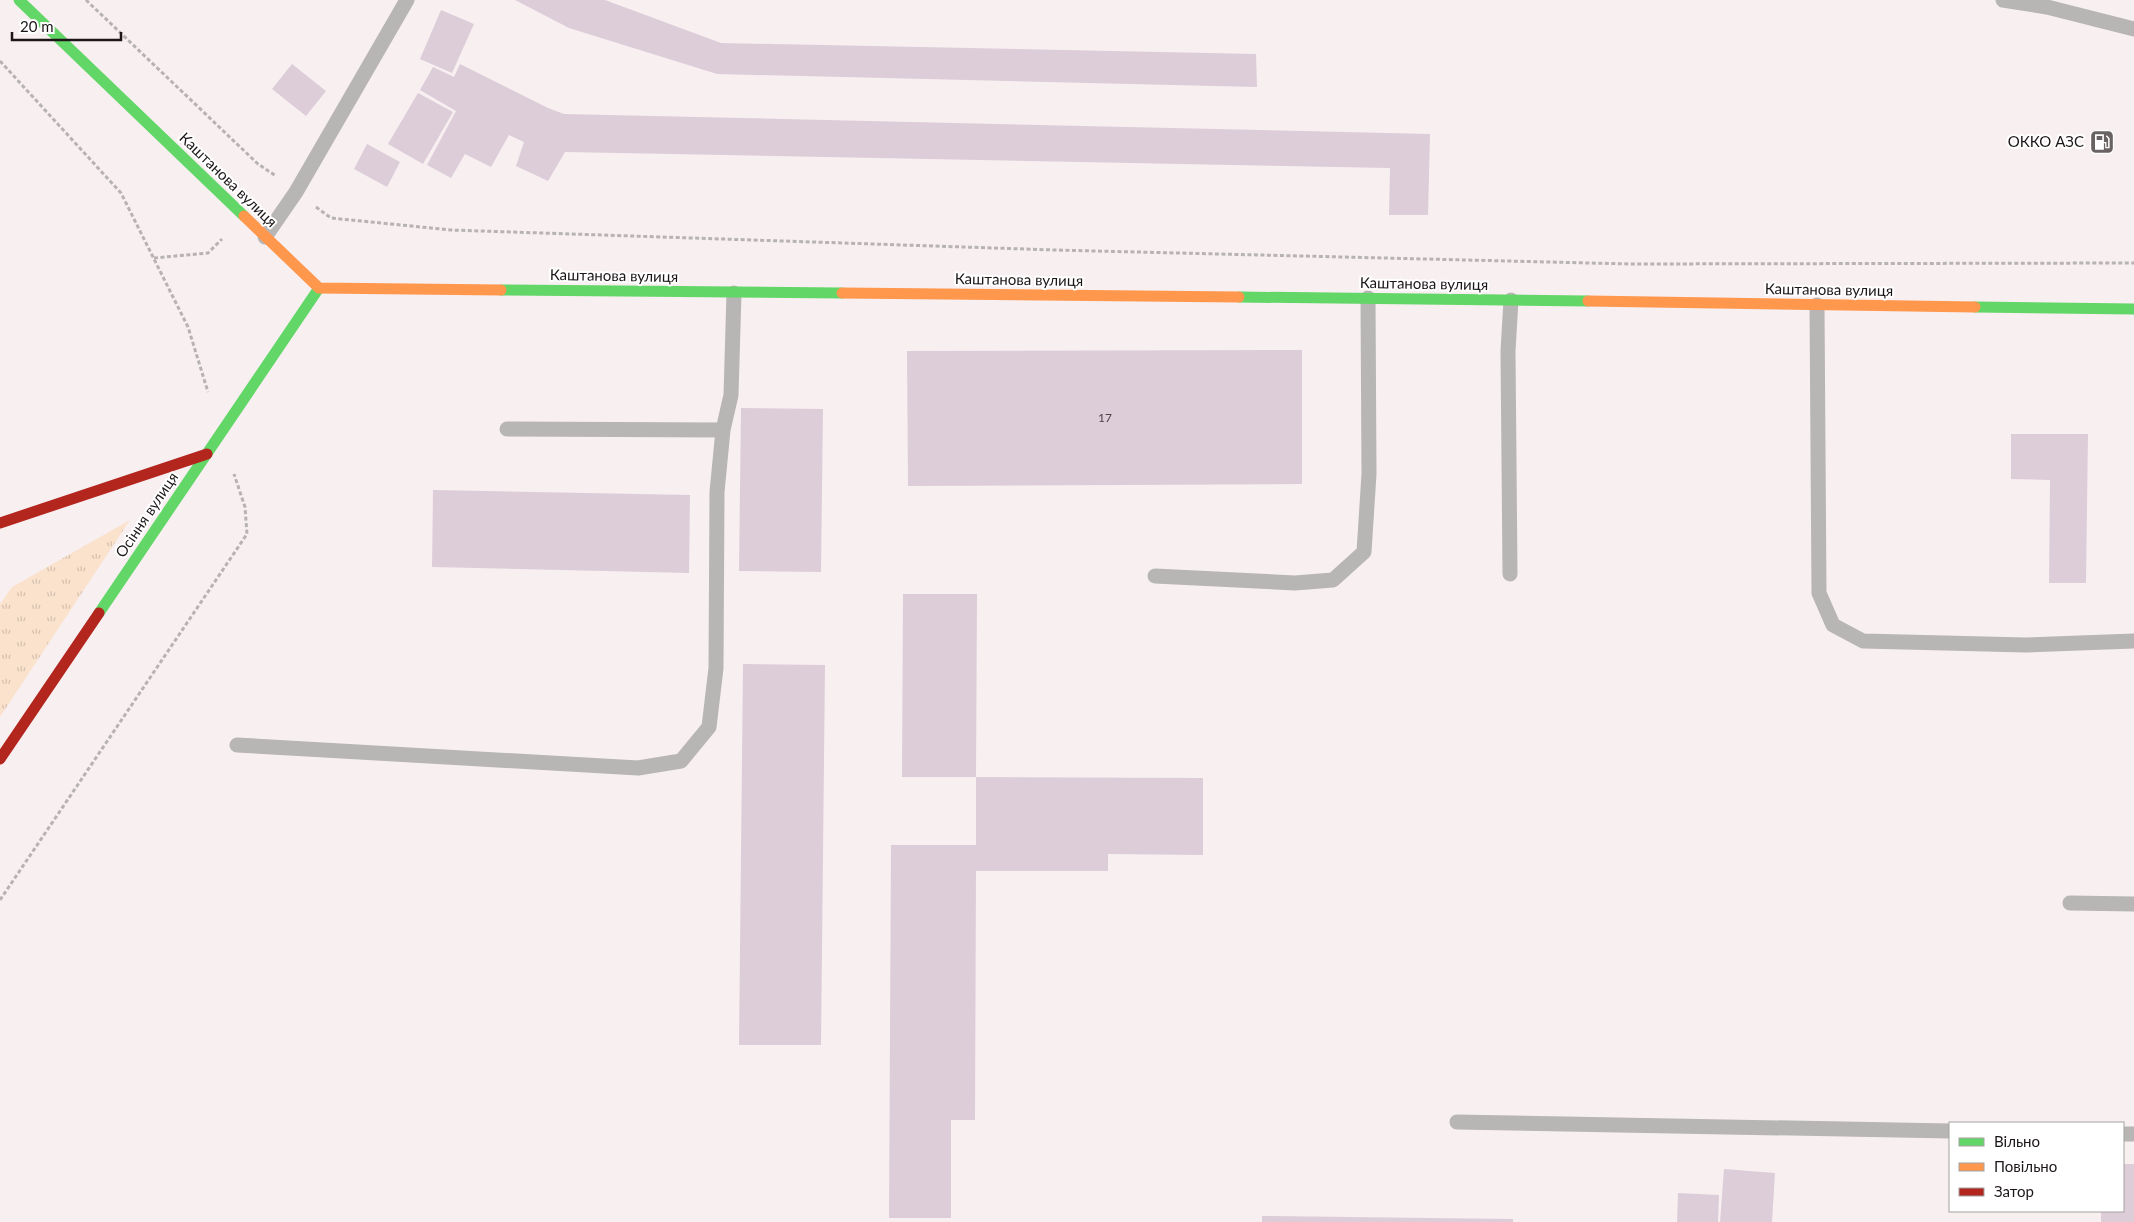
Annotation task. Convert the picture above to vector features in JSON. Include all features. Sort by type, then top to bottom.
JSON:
[{"type":"street","name":"Каштанова вулиця","points":[[24,2],[319,288],[1368,298],[2134,309]]},
{"type":"street","name":"Осіння вулиця","points":[[0,759],[319,288]]},
{"type":"street","points":[[0,523],[206,454]]},
{"type":"lane","points":[[265,237],[296,192],[407,0]]},
{"type":"lane","points":[[2003,0],[2045,4],[2134,29]]},
{"type":"lane","points":[[237,745],[638,768],[681,761],[709,727],[716,668],[717,492],[723,430],[731,395],[734,293]]},
{"type":"lane","points":[[1155,576],[1295,584],[1333,580],[1364,552],[1369,474],[1368,298]]},
{"type":"lane","points":[[1510,574],[1508,351],[1511,300]]},
{"type":"lane","points":[[1817,305],[1819,593],[1834,625],[1863,641],[2026,645],[2134,641]]},
{"type":"lane","points":[[507,429],[723,430]]},
{"type":"lane","points":[[2070,903],[2134,904]]},
{"type":"lane","points":[[1457,1122],[1949,1131]]},
{"type":"path","points":[[86,0],[258,164],[331,218],[451,230],[1054,250],[1631,264],[2134,263]]},
{"type":"green space","points":[[130,520],[0,717],[0,604],[12,587]]},
{"type":"building","points":[[515,0],[605,0],[721,43],[1256,54],[1257,87],[717,74],[569,28]]},
{"type":"building","points":[[441,10],[474,24],[452,73],[420,59]]},
{"type":"building","points":[[292,64],[326,91],[306,116],[272,89]]},
{"type":"building","points":[[460,64],[548,108],[564,114],[1430,134],[1428,215],[1389,215],[1390,168],[565,152],[548,181],[516,166],[524,142],[509,135],[491,167],[465,154],[451,178],[427,165],[456,111],[420,90],[433,67],[454,77]]},
{"type":"building","points":[[418,93],[453,112],[423,164],[388,144]]},
{"type":"building","points":[[367,144],[400,162],[387,187],[354,169]]},
{"type":"building","points":[[1302,350],[1302,484],[908,486],[907,351]]},
{"type":"building","points":[[741,408],[823,409],[821,572],[739,571]]},
{"type":"building","points":[[2011,434],[2088,434],[2086,583],[2049,583],[2050,480],[2011,479]]},
{"type":"building","points":[[433,490],[690,495],[689,573],[432,567]]},
{"type":"building","points":[[903,594],[977,594],[976,777],[902,777]]},
{"type":"building","points":[[743,664],[825,665],[821,1045],[739,1045]]},
{"type":"building","points":[[976,777],[1203,778],[1203,855],[1108,854],[1108,871],[976,871],[975,1120],[951,1120],[951,1218],[889,1218],[891,845],[976,845]]},
{"type":"building","points":[[2124,1164],[2134,1164],[2134,1222],[2101,1222],[2101,1212],[2124,1212]]},
{"type":"building","points":[[1724,1169],[1775,1173],[1772,1222],[1720,1222]]},
{"type":"building","points":[[1678,1193],[1719,1195],[1718,1222],[1677,1222]]},
{"type":"building","points":[[1262,1216],[1513,1219],[1513,1222],[1262,1222]]},
{"type":"traffic: fast","points":[[19,0],[244,216]]},
{"type":"traffic: fast","points":[[99,613],[319,288]]},
{"type":"traffic: fast","points":[[501,290],[842,293]]},
{"type":"traffic: fast","points":[[1239,297],[1588,301]]},
{"type":"traffic: fast","points":[[1975,307],[2134,309]]},
{"type":"traffic: slow","points":[[244,216],[319,288],[501,290]]},
{"type":"traffic: slow","points":[[842,293],[1239,297]]},
{"type":"traffic: slow","points":[[1588,301],[1975,307]]},
{"type":"traffic: jam","points":[[0,523],[207,454]]},
{"type":"traffic: jam","points":[[0,759],[99,613]]},
{"type":"place","name":"ОККО АЗС","points":[[2102,142]]}]
